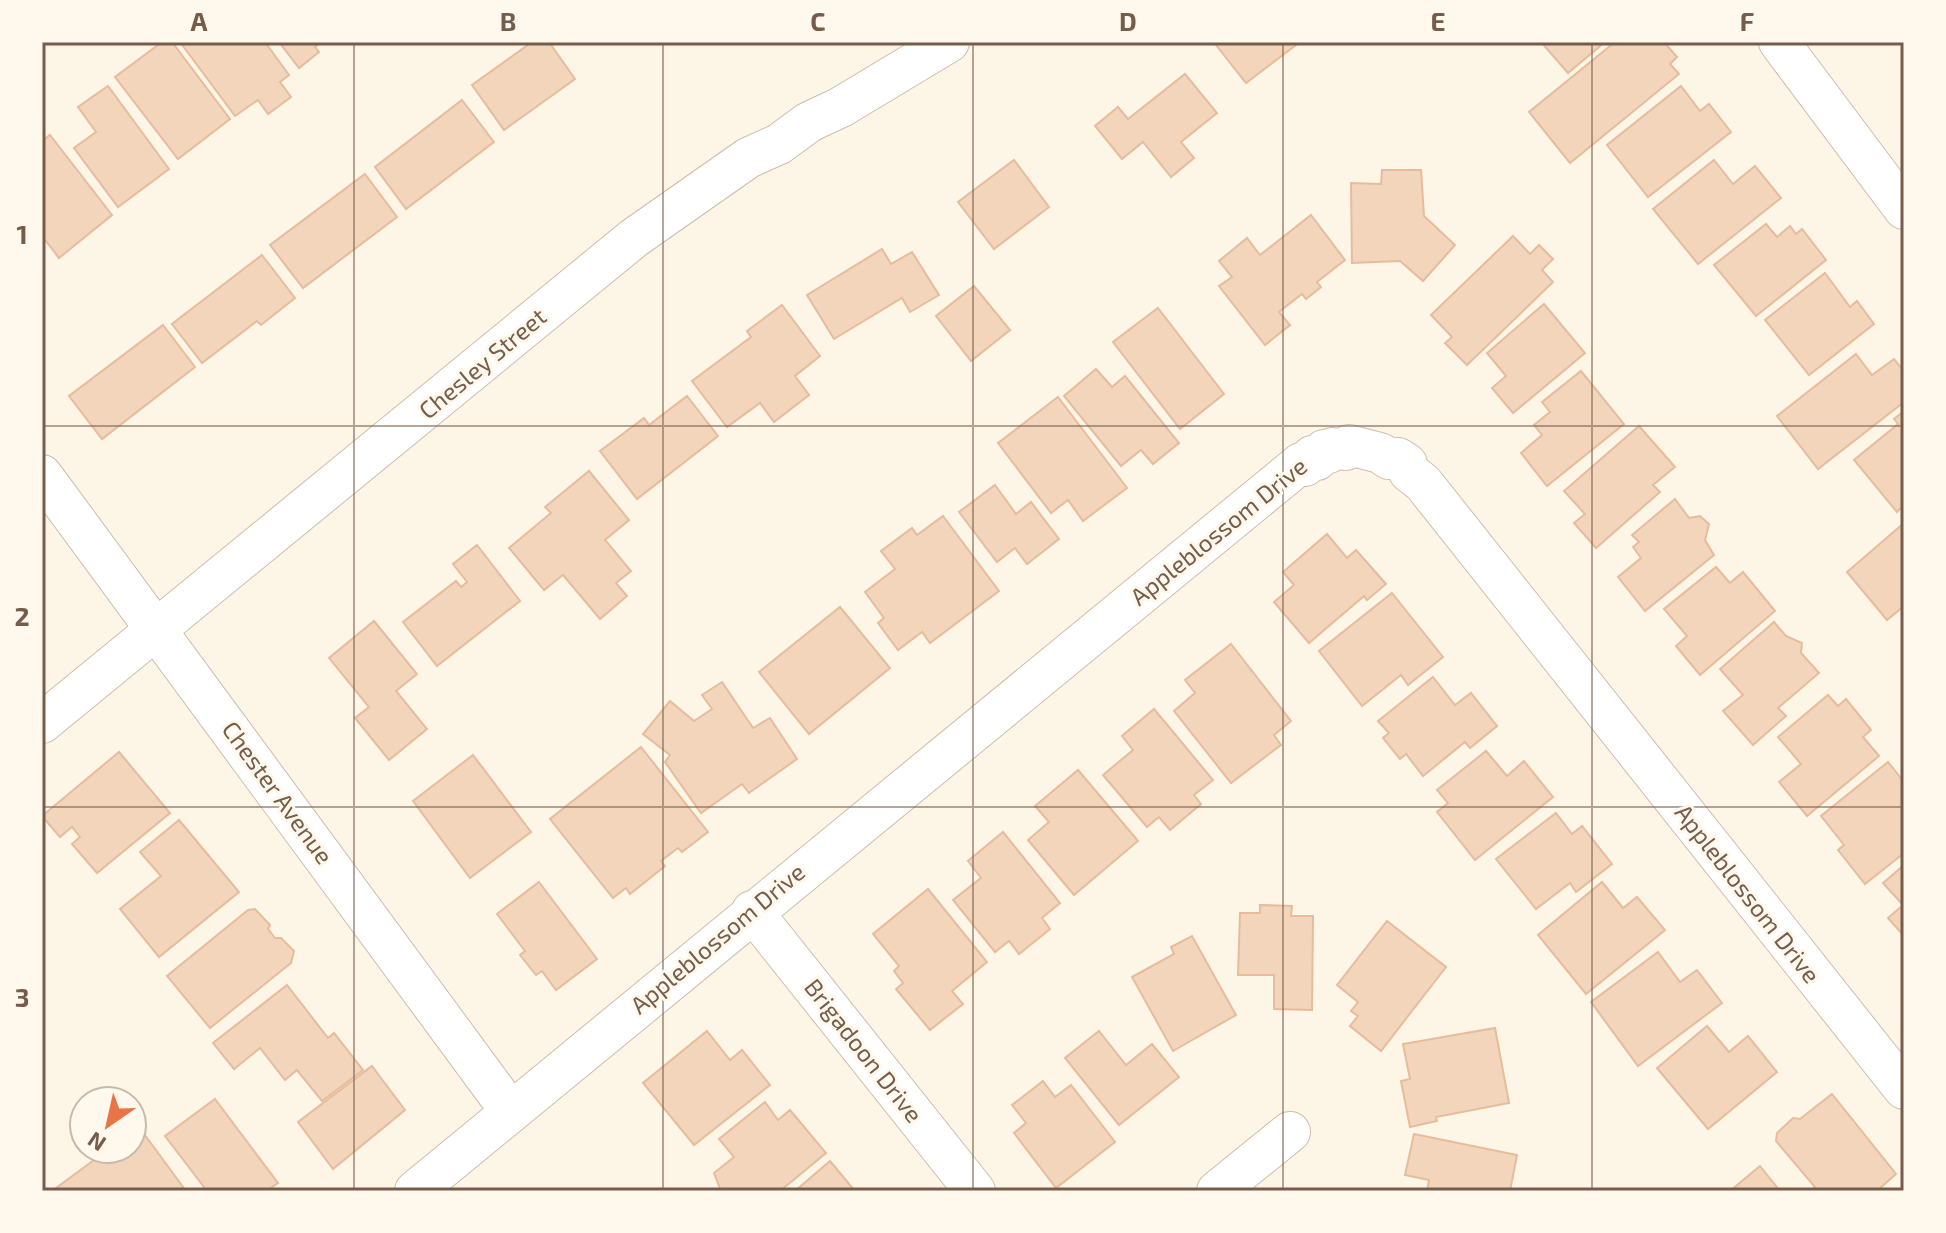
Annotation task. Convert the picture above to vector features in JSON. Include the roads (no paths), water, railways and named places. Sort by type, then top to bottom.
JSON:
[{"type":"street","name":"Chesley Street","points":[[42,723],[665,215],[748,158],[779,144],[809,122],[841,107],[949,42]]},
{"type":"street","points":[[1779,42],[1904,209]]},
{"type":"street","name":"Appleblossom Drive","points":[[415,1191],[1301,463],[1305,466],[1312,456],[1317,460],[1324,450],[1329,453],[1340,447],[1346,450],[1349,445],[1362,447],[1389,459],[1398,458],[1423,483],[1904,1089]]},
{"type":"street","name":"Chester Avenue","points":[[42,475],[511,1112]]},
{"type":"street","name":"Brigadoon Drive","points":[[752,911],[975,1191]]},
{"type":"street","points":[[1217,1191],[1290,1132]]}]
